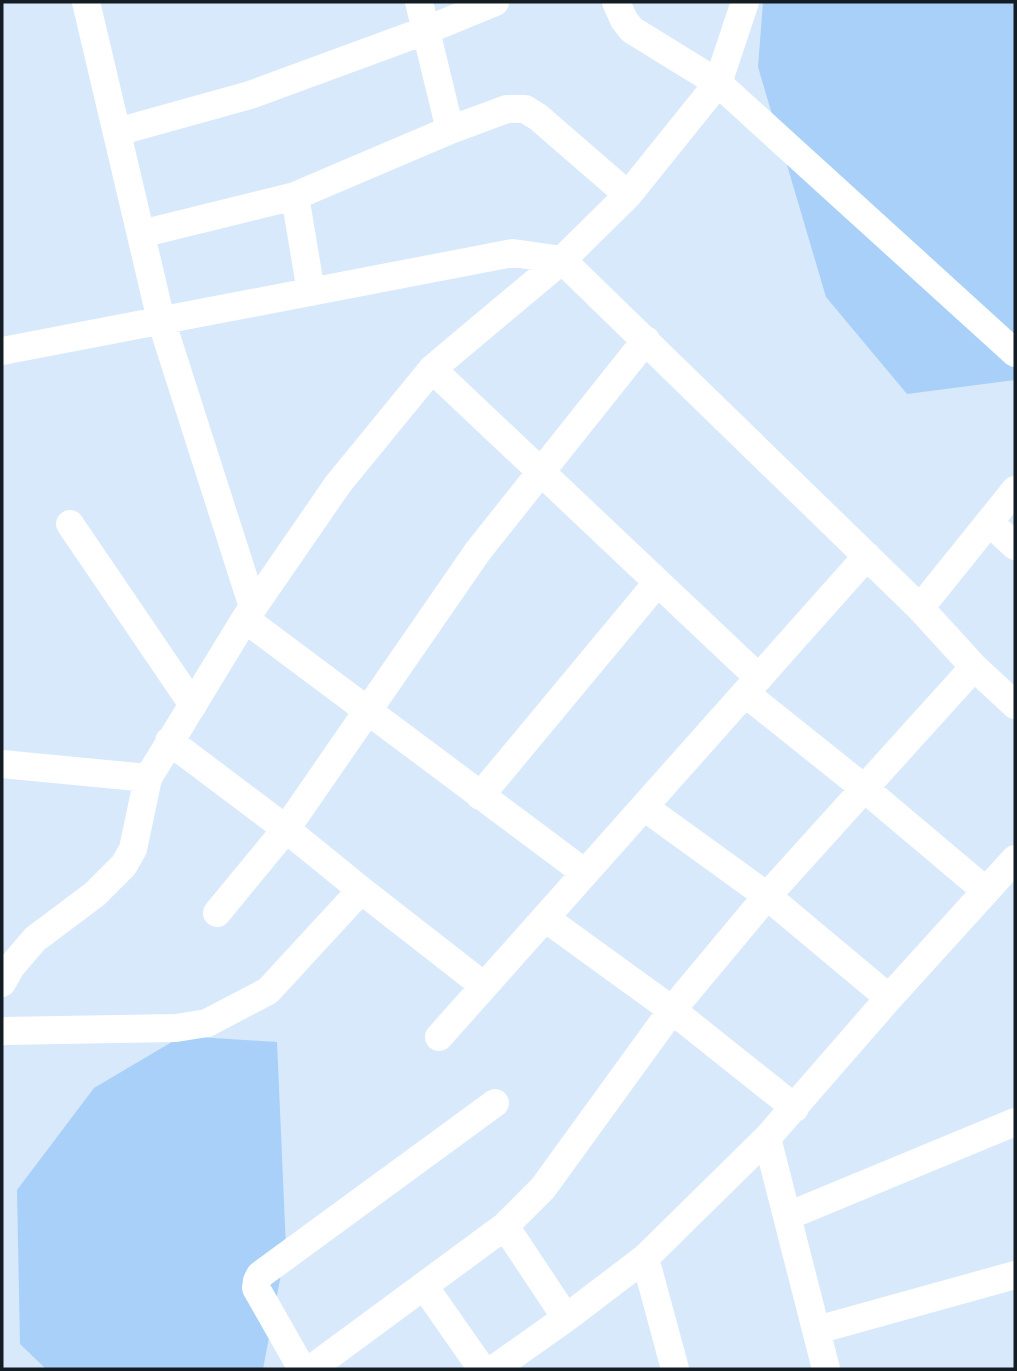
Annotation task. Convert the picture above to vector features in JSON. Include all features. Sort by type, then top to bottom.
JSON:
[{"type":"street","points":[[86,2],[161,320],[249,613],[368,711],[585,873]]},
{"type":"street","points":[[419,2],[450,130]]},
{"type":"street","points":[[117,132],[250,94],[427,30],[495,2]]},
{"type":"street","points":[[616,2],[632,30],[718,83],[1015,353]]},
{"type":"street","points":[[2,983],[11,967],[35,939],[96,894],[124,865],[133,849],[148,778],[249,613],[338,484],[432,369],[562,260],[628,195],[718,83],[745,2]]},
{"type":"street","points":[[141,234],[295,196],[450,130],[507,109],[525,109],[538,117],[628,195]]},
{"type":"street","points":[[295,196],[311,292]]},
{"type":"street","points":[[2,351],[513,253],[562,260],[920,608],[974,667],[1015,705]]},
{"type":"street","points":[[218,913],[286,829],[478,551],[646,340]]},
{"type":"street","points":[[432,369],[657,583],[752,685],[865,789],[986,891]]},
{"type":"street","points":[[920,608],[1015,490]]},
{"type":"street","points":[[990,523],[1015,546]]},
{"type":"street","points":[[70,524],[193,705]]},
{"type":"street","points":[[439,1037],[867,556]]},
{"type":"street","points":[[480,796],[657,583]]},
{"type":"street","points":[[311,1369],[505,1226],[530,1203],[558,1170],[672,1010],[767,896],[974,667]]},
{"type":"street","points":[[169,741],[286,829],[484,986]]},
{"type":"street","points":[[2,764],[148,778]]},
{"type":"street","points":[[644,807],[767,896],[889,998]]},
{"type":"street","points":[[494,1369],[523,1359],[566,1318],[645,1258],[795,1108],[889,998],[1015,859]]},
{"type":"street","points":[[2,1031],[176,1028],[207,1023],[268,991],[361,890]]},
{"type":"street","points":[[545,918],[672,1010],[795,1108]]},
{"type":"street","points":[[302,1369],[256,1288],[260,1275],[495,1103]]},
{"type":"street","points":[[788,1216],[1015,1122]]},
{"type":"street","points":[[767,1138],[826,1369]]},
{"type":"street","points":[[505,1226],[566,1318]]},
{"type":"street","points":[[645,1258],[675,1369]]},
{"type":"street","points":[[817,1330],[1015,1275]]},
{"type":"street","points":[[424,1286],[482,1369]]},
{"type":"shaded area","points":[[763,2],[1015,2],[1015,380],[907,394],[826,297],[758,67]]},
{"type":"shaded area","points":[[182,1036],[277,1042],[286,1248],[263,1369],[46,1369],[20,1344],[17,1190],[94,1088]]}]
